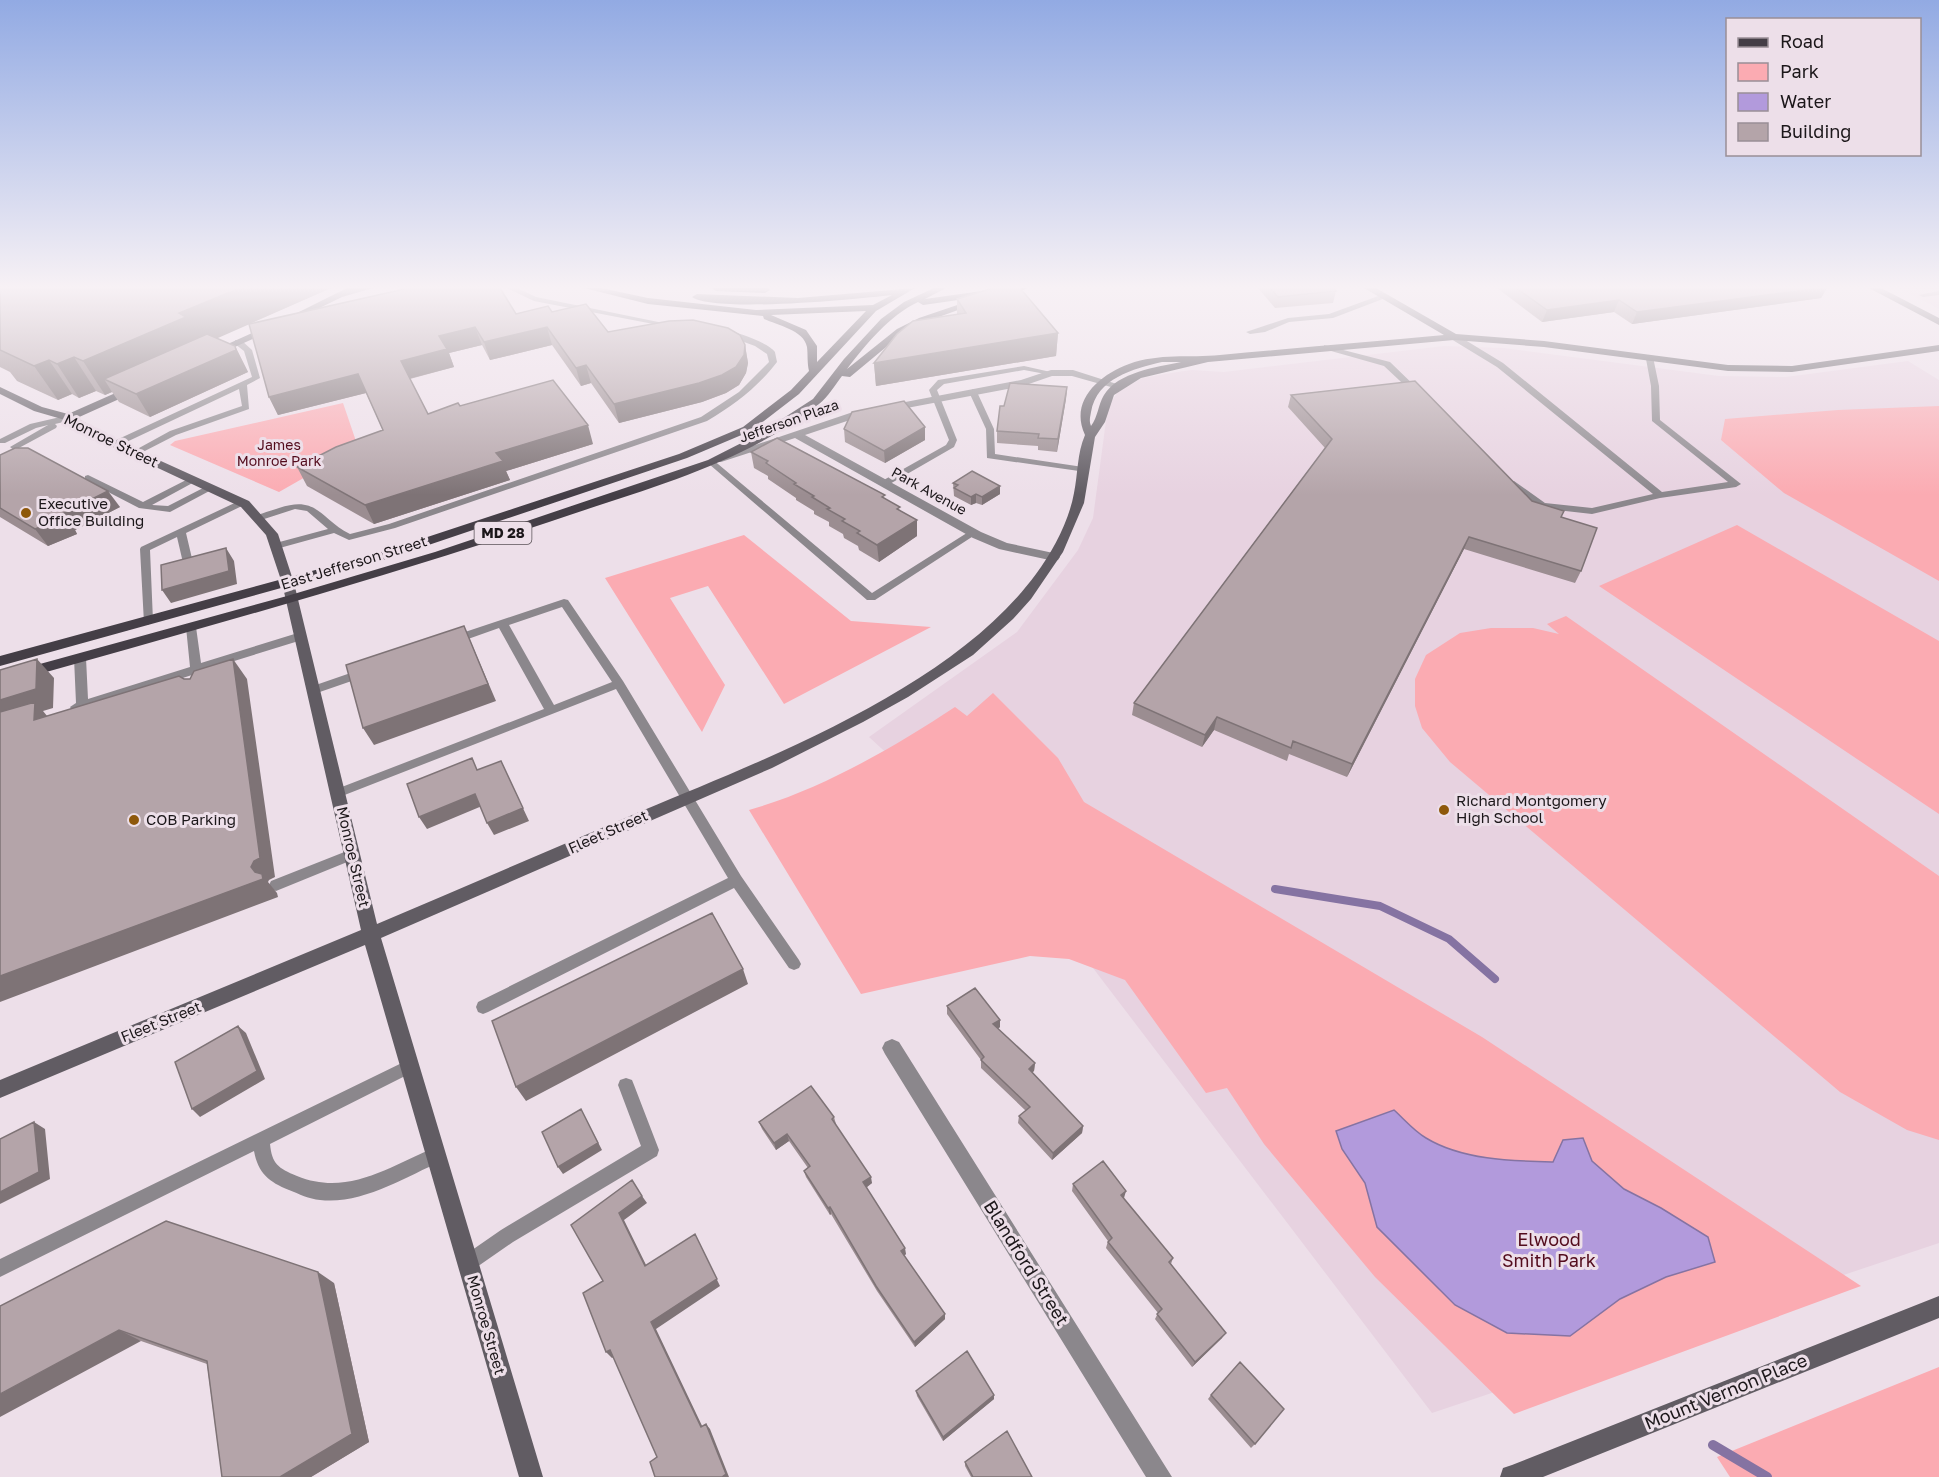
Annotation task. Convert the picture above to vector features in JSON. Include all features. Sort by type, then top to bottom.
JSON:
[{"type":"main road","points":[[811,357],[814,370]]},
{"type":"main road","name":"MD 28","points":[[814,370],[827,357]]},
{"type":"main road","name":"MD 28","points":[[712,462],[763,436],[817,400],[854,357]]},
{"type":"main road","points":[[817,400],[869,357]]},
{"type":"main road","name":"East Jefferson Street","points":[[0,662],[472,528],[683,456],[747,429],[795,392],[814,370]]},
{"type":"main road","name":"East Jefferson Street","points":[[0,680],[292,599],[439,555],[712,462]]},
{"type":"street","points":[[1100,386],[1133,366],[1162,359],[1229,357]]},
{"type":"street","points":[[1635,357],[1728,368],[1792,369],[1877,357]]},
{"type":"street","points":[[1051,373],[1064,380],[1114,390],[1143,374],[1208,359]]},
{"type":"street","name":"Jefferson Plaza","points":[[712,462],[857,414],[1023,383],[1051,373]]},
{"type":"street","points":[[69,418],[146,383]]},
{"type":"street","name":"Fleet Street","points":[[1090,435],[1084,422],[1087,405],[1100,386]]},
{"type":"street","name":"Monroe Street","points":[[0,390],[38,409],[69,418],[115,444],[241,503],[272,534],[288,582],[371,935],[531,1477]]},
{"type":"street","name":"Fleet Street","points":[[0,1089],[371,935],[796,750],[890,701],[950,664],[984,637],[1029,593],[1053,557],[1078,501],[1090,435],[1101,423],[1104,406],[1114,390]]},
{"type":"street","name":"Park Avenue","points":[[797,435],[1003,546],[1053,557]]},
{"type":"street","name":"Blandford Street","points":[[892,1048],[1160,1477]]},
{"type":"street","name":"Mount Vernon Place","points":[[1512,1477],[1939,1307]]},
{"type":"lane","points":[[115,444],[256,378],[251,357]]},
{"type":"lane","points":[[258,518],[294,506],[310,508],[335,530],[350,537],[392,526],[704,419],[739,397],[760,379],[773,362],[772,357]]},
{"type":"lane","points":[[1362,357],[1387,364],[1427,402]]},
{"type":"lane","points":[[1487,357],[1573,423],[1660,495]]},
{"type":"lane","points":[[1498,474],[1542,506],[1592,511],[1660,495],[1736,484],[1656,421],[1655,386],[1650,359]]},
{"type":"lane","points":[[885,483],[950,447],[953,440],[933,390],[941,382],[1024,368],[1051,373]]},
{"type":"lane","points":[[134,453],[173,433],[246,407],[243,384]]},
{"type":"lane","points":[[973,392],[990,429],[990,456],[1083,470]]},
{"type":"lane","points":[[1,441],[33,426],[69,418]]},
{"type":"lane","points":[[12,459],[15,447],[69,418]]},
{"type":"lane","points":[[1,441],[15,447]]},
{"type":"lane","points":[[712,462],[871,598],[974,532]]},
{"type":"lane","points":[[88,478],[142,506],[170,509],[210,488]]},
{"type":"lane","points":[[142,506],[193,480]]},
{"type":"lane","points":[[148,621],[145,549],[241,503]]},
{"type":"lane","points":[[276,546],[335,530]]},
{"type":"lane","points":[[181,532],[189,567]]},
{"type":"lane","points":[[438,646],[564,602],[619,684],[736,880],[794,964]]},
{"type":"lane","points":[[502,623],[550,709]]},
{"type":"lane","points":[[191,627],[199,685]]},
{"type":"lane","points":[[61,712],[301,636]]},
{"type":"lane","points":[[80,658],[82,706]]},
{"type":"lane","points":[[314,690],[374,669]]},
{"type":"lane","points":[[338,793],[619,684]]},
{"type":"lane","points":[[276,885],[352,854]]},
{"type":"lane","points":[[483,1007],[736,880]]},
{"type":"lane","points":[[0,1268],[410,1066]]},
{"type":"lane","points":[[468,1263],[507,1236],[651,1150],[626,1085]]},
{"type":"lane","points":[[261,1140],[263,1161],[267,1169],[277,1177],[318,1192],[338,1193],[356,1188],[436,1155]]},
{"type":"shaded area","name":"Richard Montgomery High School","points":[[1352,357],[1572,357],[1719,376],[1786,377],[1908,361],[1939,380],[1939,1243],[1432,1413],[1029,884],[869,737],[1017,632],[1078,550],[1093,518],[1108,406],[1118,392],[1142,378],[1192,370],[1224,372]]},
{"type":"green space","name":"James Monroe Park","points":[[343,403],[358,447],[279,492],[170,445],[175,441]]},
{"type":"green space","points":[[1939,406],[1939,581],[1784,493],[1721,440],[1725,419],[1838,410]]},
{"type":"green space","points":[[1737,525],[1939,641],[1939,814],[1599,586]]},
{"type":"green space","points":[[744,535],[851,621],[931,627],[784,704],[708,586],[670,598],[725,685],[702,732],[605,578]]},
{"type":"green space","points":[[1566,616],[1939,876],[1939,1140],[1907,1130],[1840,1092],[1450,762],[1422,728],[1415,706],[1415,679],[1426,655],[1460,633],[1491,628],[1533,628],[1559,634],[1547,624]]},
{"type":"green space","name":"Elwood Smith Park","points":[[993,693],[1058,758],[1084,802],[1482,1037],[1861,1286],[1514,1414],[1375,1277],[1264,1144],[1227,1088],[1206,1093],[1125,980],[1069,959],[1030,956],[861,994],[749,810],[776,802],[855,766],[907,738],[955,707],[967,716]]},
{"type":"green space","points":[[1939,1367],[1939,1477],[1730,1477],[1717,1457]]},
{"type":"water","points":[[1394,1110],[1426,1138],[1455,1151],[1488,1158],[1553,1162],[1563,1140],[1583,1138],[1592,1161],[1624,1189],[1661,1208],[1708,1237],[1715,1262],[1666,1277],[1620,1299],[1570,1336],[1507,1333],[1455,1305],[1377,1227],[1365,1183],[1342,1149],[1336,1131]]},
{"type":"building","points":[[15,357],[93,357],[83,361],[74,357],[57,364],[49,360],[34,366]]},
{"type":"building","points":[[155,357],[220,357],[136,394],[104,379]]},
{"type":"building","points":[[258,357],[417,357],[401,361],[428,414],[458,403],[460,406],[553,380],[588,425],[496,453],[503,461],[365,505],[297,467],[336,447],[383,430],[358,374],[269,397]]},
{"type":"building","points":[[568,357],[743,357],[736,367],[722,375],[614,404],[586,365],[576,368]]},
{"type":"building","points":[[879,357],[911,357],[874,363]]},
{"type":"building","points":[[1415,381],[1532,501],[1564,511],[1561,517],[1597,528],[1581,571],[1469,537],[1352,764],[1293,741],[1291,748],[1217,717],[1205,735],[1134,703],[1332,439],[1291,395]]},
{"type":"building","points":[[1010,383],[1067,387],[1058,439],[1038,438],[1039,434],[997,431],[1000,406],[1004,406]]},
{"type":"building","points":[[904,401],[925,427],[884,451],[844,429],[852,412]]},
{"type":"building","points":[[777,438],[885,495],[882,497],[900,507],[897,509],[917,520],[877,545],[857,533],[860,531],[842,521],[845,519],[827,509],[830,508],[766,463],[768,461],[751,452]]},
{"type":"building","points":[[15,448],[28,448],[108,491],[60,515],[65,517],[35,529],[0,508],[0,455]]},
{"type":"building","points":[[972,471],[1000,486],[982,497],[976,494],[971,497],[954,488],[958,485],[953,483]]},
{"type":"building","points":[[226,548],[229,571],[162,590],[161,565]]},
{"type":"building","points":[[464,626],[488,684],[363,728],[346,665]]},
{"type":"building","points":[[37,659],[36,689],[0,700],[0,670]]},
{"type":"building","name":"COB Parking","points":[[233,659],[260,858],[254,861],[251,867],[255,872],[262,874],[263,879],[0,976],[0,712],[35,702],[34,720],[179,676],[190,679],[194,671]]},
{"type":"building","points":[[472,758],[477,770],[501,761],[523,808],[487,823],[475,794],[419,817],[407,784]]},
{"type":"building","points":[[712,913],[743,969],[516,1087],[492,1021]]},
{"type":"building","points":[[975,988],[1000,1020],[993,1024],[1035,1063],[1029,1069],[1083,1126],[1053,1153],[1019,1116],[1030,1107],[981,1060],[984,1057],[947,1006]]},
{"type":"building","points":[[238,1026],[257,1071],[192,1109],[175,1062]]},
{"type":"building","points":[[811,1086],[834,1117],[832,1119],[871,1177],[863,1182],[905,1248],[901,1251],[945,1314],[914,1342],[876,1286],[830,1207],[828,1208],[804,1171],[810,1166],[787,1134],[774,1143],[759,1122]]},
{"type":"building","points":[[581,1109],[598,1143],[558,1167],[542,1132]]},
{"type":"building","points":[[34,1122],[39,1172],[0,1192],[0,1139]]},
{"type":"building","points":[[1103,1161],[1126,1191],[1121,1195],[1173,1258],[1169,1262],[1226,1333],[1195,1362],[1157,1314],[1162,1309],[1108,1242],[1112,1238],[1073,1184]]},
{"type":"building","points":[[632,1180],[642,1196],[619,1213],[645,1266],[695,1234],[717,1279],[651,1322],[701,1427],[706,1424],[726,1474],[722,1477],[655,1477],[650,1462],[657,1457],[610,1350],[606,1352],[583,1293],[603,1281],[571,1225]]},
{"type":"building","points":[[166,1221],[318,1272],[352,1434],[280,1477],[222,1477],[207,1361],[119,1330],[0,1394],[0,1306]]},
{"type":"building","points":[[967,1351],[994,1395],[943,1437],[916,1391]]},
{"type":"building","points":[[1240,1362],[1284,1409],[1255,1444],[1211,1395]]},
{"type":"building","points":[[1007,1431],[1032,1477],[973,1477],[965,1462]]},
{"type":"waterway","points":[[1275,889],[1380,906],[1449,939],[1495,979]]},
{"type":"waterway","points":[[1713,1445],[1767,1477]]},
{"type":"place","name":"Executive Office Building","points":[[26,513]]},
{"type":"place","name":"Richard Montgomery High School","points":[[1444,810]]},
{"type":"place","name":"COB Parking","points":[[134,820]]}]
